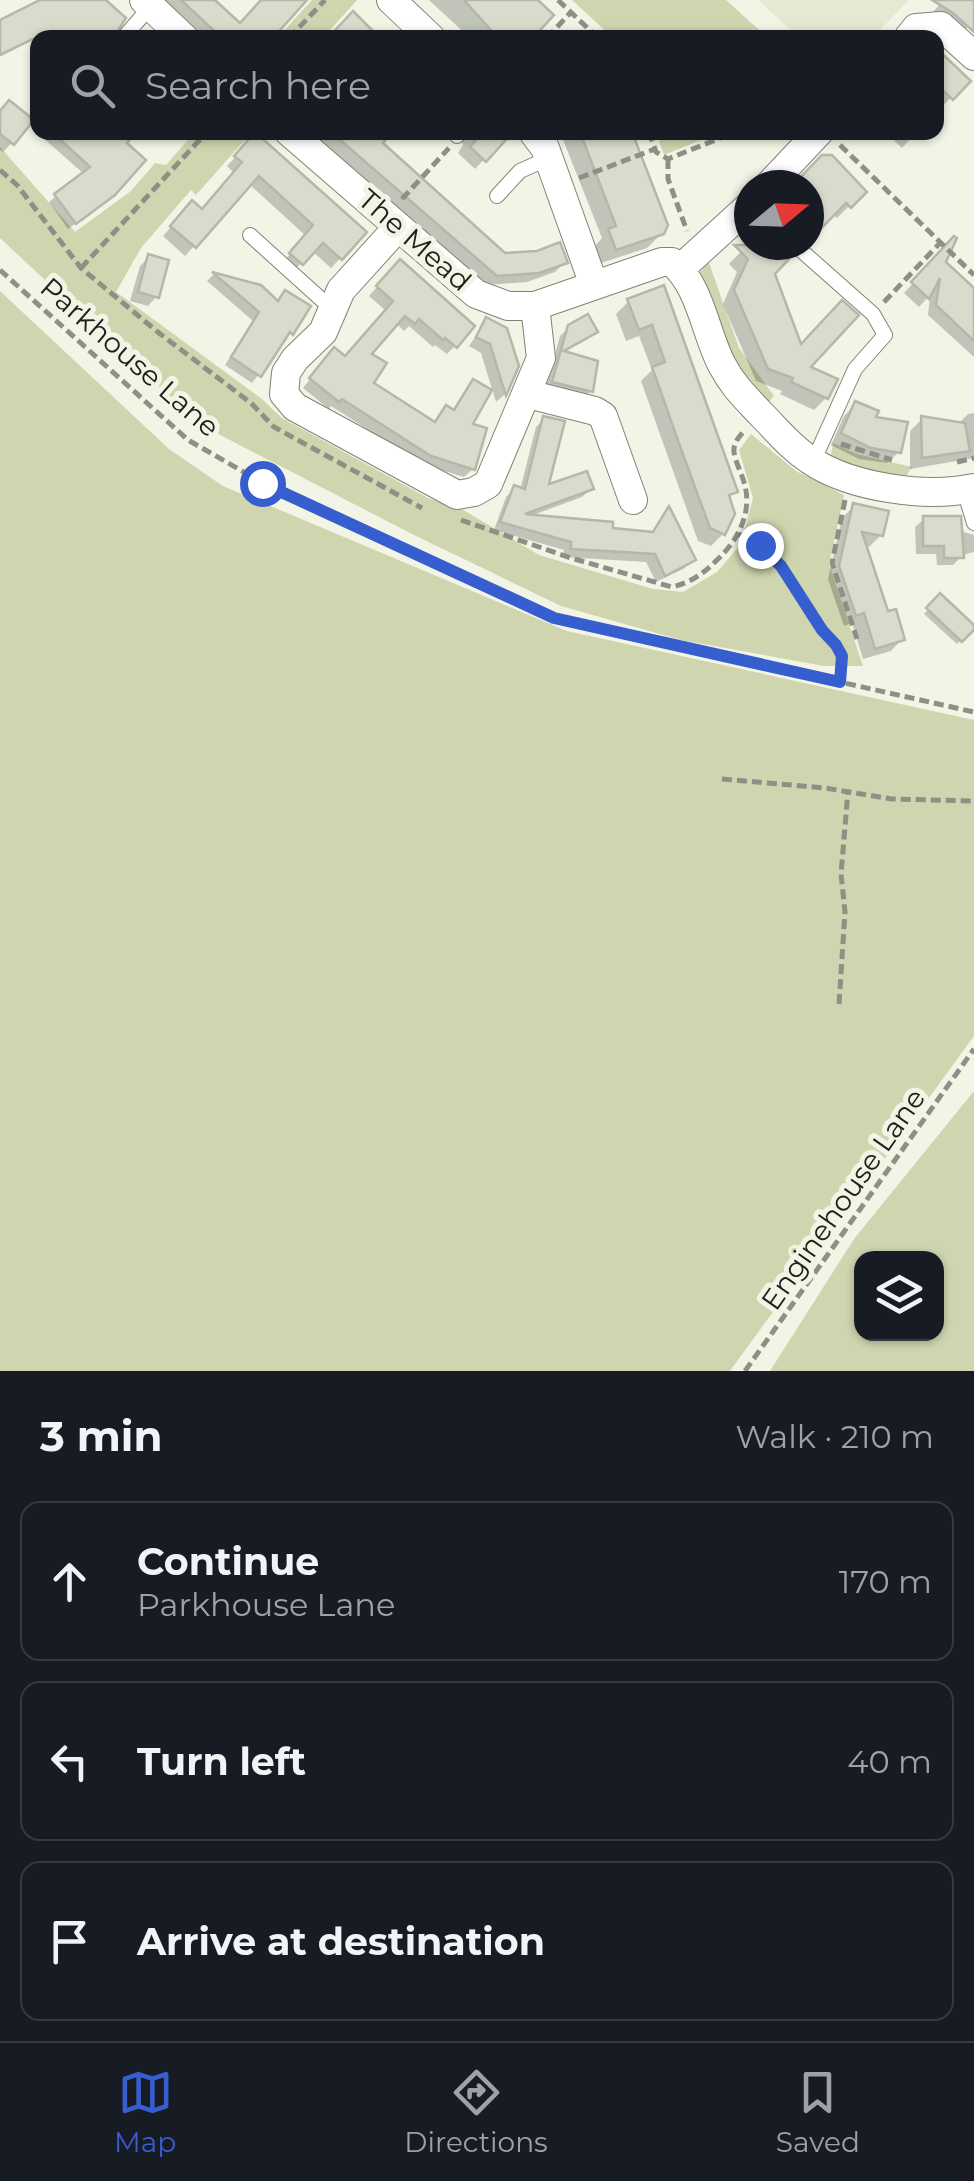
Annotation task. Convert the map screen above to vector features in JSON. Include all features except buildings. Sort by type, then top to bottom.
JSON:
[{"type":"street","points":[[391,0],[423,30]]},
{"type":"street","points":[[157,5],[177,30]]},
{"type":"street","points":[[914,30],[942,26],[974,56]]},
{"type":"street","name":"The Mead","points":[[298,140],[476,294],[508,306],[535,306],[662,262],[672,262],[680,269]]},
{"type":"street","points":[[541,140],[594,285]]},
{"type":"street","points":[[788,170],[824,140]]},
{"type":"street","points":[[734,220],[680,269],[720,362],[739,395],[776,434],[813,462],[849,477],[908,491],[964,480]]},
{"type":"street","points":[[392,222],[341,290],[322,332],[286,373],[284,394],[295,407],[457,495],[474,492],[488,484],[542,358],[535,306]]},
{"type":"street","points":[[528,394],[603,416],[633,500]]},
{"type":"lane","points":[[132,30],[157,5]]},
{"type":"lane","points":[[496,196],[520,171],[549,158]]},
{"type":"lane","points":[[250,235],[332,310]]},
{"type":"lane","points":[[813,260],[873,314],[884,335],[855,368],[813,462]]},
{"type":"lane","points":[[964,480],[974,523]]},
{"type":"path","points":[[297,30],[325,0]]},
{"type":"path","points":[[558,0],[590,30]]},
{"type":"path","points":[[554,30],[571,12]]},
{"type":"path","points":[[0,170],[17,185],[81,268],[200,140]]},
{"type":"path","points":[[392,222],[454,140]]},
{"type":"path","points":[[652,140],[661,158],[668,159],[711,140]]},
{"type":"path","points":[[831,140],[974,275]]},
{"type":"path","points":[[559,186],[655,149]]},
{"type":"path","points":[[668,159],[668,179],[683,228]]},
{"type":"path","points":[[873,314],[940,243]]},
{"type":"path","name":"Parkhouse Lane","points":[[0,270],[188,440],[262,483],[554,618],[974,712]]},
{"type":"path","points":[[761,414],[734,445],[747,500],[739,534],[760,545],[781,566],[842,656],[840,682]]},
{"type":"path","points":[[823,435],[852,450],[900,462]]},
{"type":"path","points":[[964,480],[974,458]]},
{"type":"path","points":[[849,477],[832,563],[857,639]]},
{"type":"path","points":[[722,779],[848,790],[892,799],[974,800]]},
{"type":"path","points":[[839,1004],[846,912],[841,874],[848,790]]},
{"type":"path","name":"Enginehouse Lane","points":[[745,1371],[974,1049]]},
{"type":"shaded area","points":[[758,0],[909,0],[880,30],[790,30]]},
{"type":"green space","points":[[312,0],[357,0],[330,30],[284,30]]},
{"type":"green space","points":[[572,0],[726,0],[759,30],[604,30]]},
{"type":"green space","points":[[188,140],[245,140],[196,195],[191,190],[141,248],[116,292],[262,399],[282,418],[428,498],[460,508],[539,555],[653,589],[683,592],[717,572],[741,544],[753,498],[739,450],[751,434],[796,471],[844,495],[829,564],[863,666],[824,666],[681,640],[561,606],[199,424],[0,238],[0,147],[75,232],[131,191],[155,163],[166,165]]},
{"type":"green space","points":[[659,140],[701,140],[664,155]]},
{"type":"green space","points":[[708,260],[739,348],[774,396],[764,407],[731,359],[699,275]]},
{"type":"green space","points":[[0,291],[169,449],[223,486],[567,631],[974,720],[974,1036],[730,1371],[0,1371]]},
{"type":"green space","points":[[833,443],[856,454],[912,467],[904,479],[853,467],[831,455]]},
{"type":"green space","points":[[974,1091],[974,1371],[770,1371],[854,1239]]},
{"type":"route","points":[[262,483],[554,618],[840,682],[842,656],[836,645],[810,613],[795,584],[760,545]]}]
